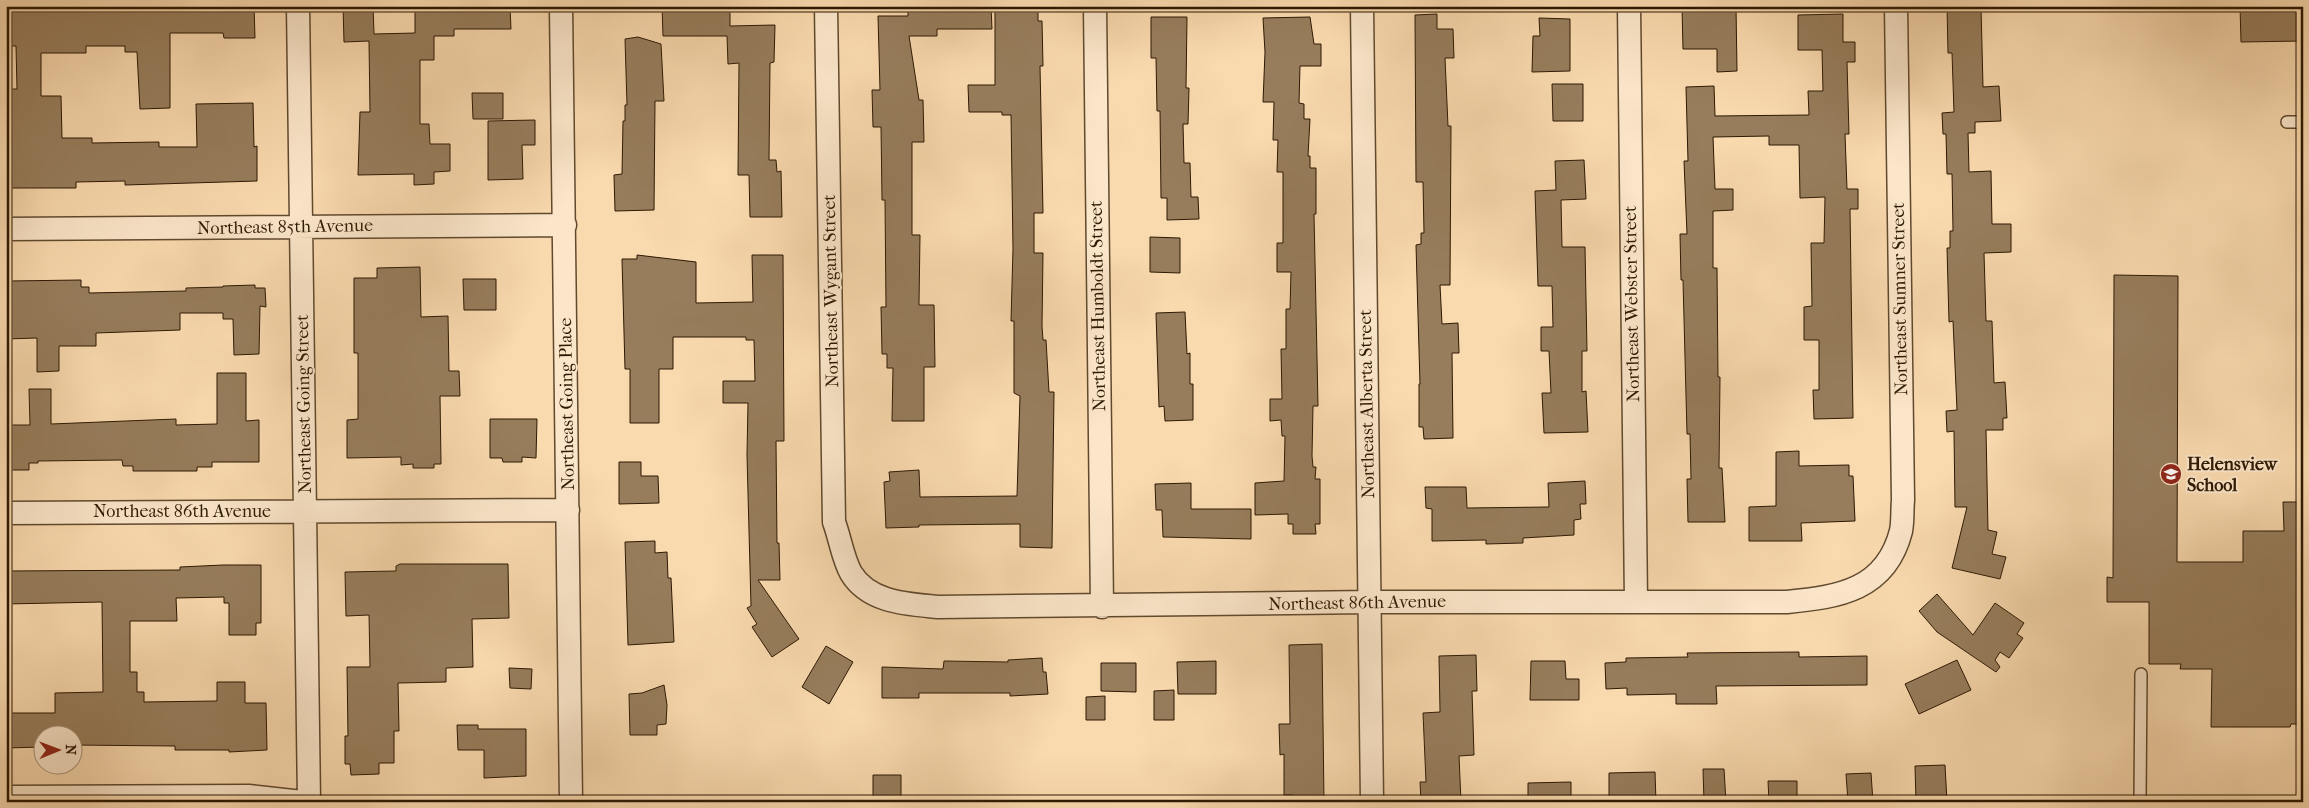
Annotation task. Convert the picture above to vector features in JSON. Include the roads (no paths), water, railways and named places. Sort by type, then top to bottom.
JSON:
[{"type":"street","name":"Northeast Going Street","points":[[298,6],[309,802]]},
{"type":"street","name":"Northeast Going Place","points":[[561,6],[571,802]]},
{"type":"street","name":"Northeast Wygant Street","points":[[826,6],[834,522],[851,573]]},
{"type":"street","name":"Northeast Humboldt Street","points":[[1095,6],[1102,606]]},
{"type":"street","name":"Northeast Alberta Street","points":[[1362,6],[1372,802]]},
{"type":"street","name":"Northeast Webster Street","points":[[1629,6],[1636,602]]},
{"type":"street","name":"Northeast Sumner Street","points":[[1870,582],[1889,560],[1901,530],[1903,500],[1896,6]]},
{"type":"street","name":"Northeast 85th Avenue","points":[[6,229],[564,225]]},
{"type":"street","name":"Northeast 86th Avenue","points":[[6,512],[568,510]]},
{"type":"street","name":"Northeast 86th Avenue","points":[[851,573],[861,584],[889,602],[938,607],[1370,602],[1787,602],[1843,594],[1870,582]]},
{"type":"street","points":[[6,797],[249,796],[302,802]]},
{"type":"lane","points":[[2287,122],[2303,122]]},
{"type":"lane","points":[[2140,802],[2141,674]]},
{"type":"place","name":"Helensview School","points":[[2171,474]]}]
